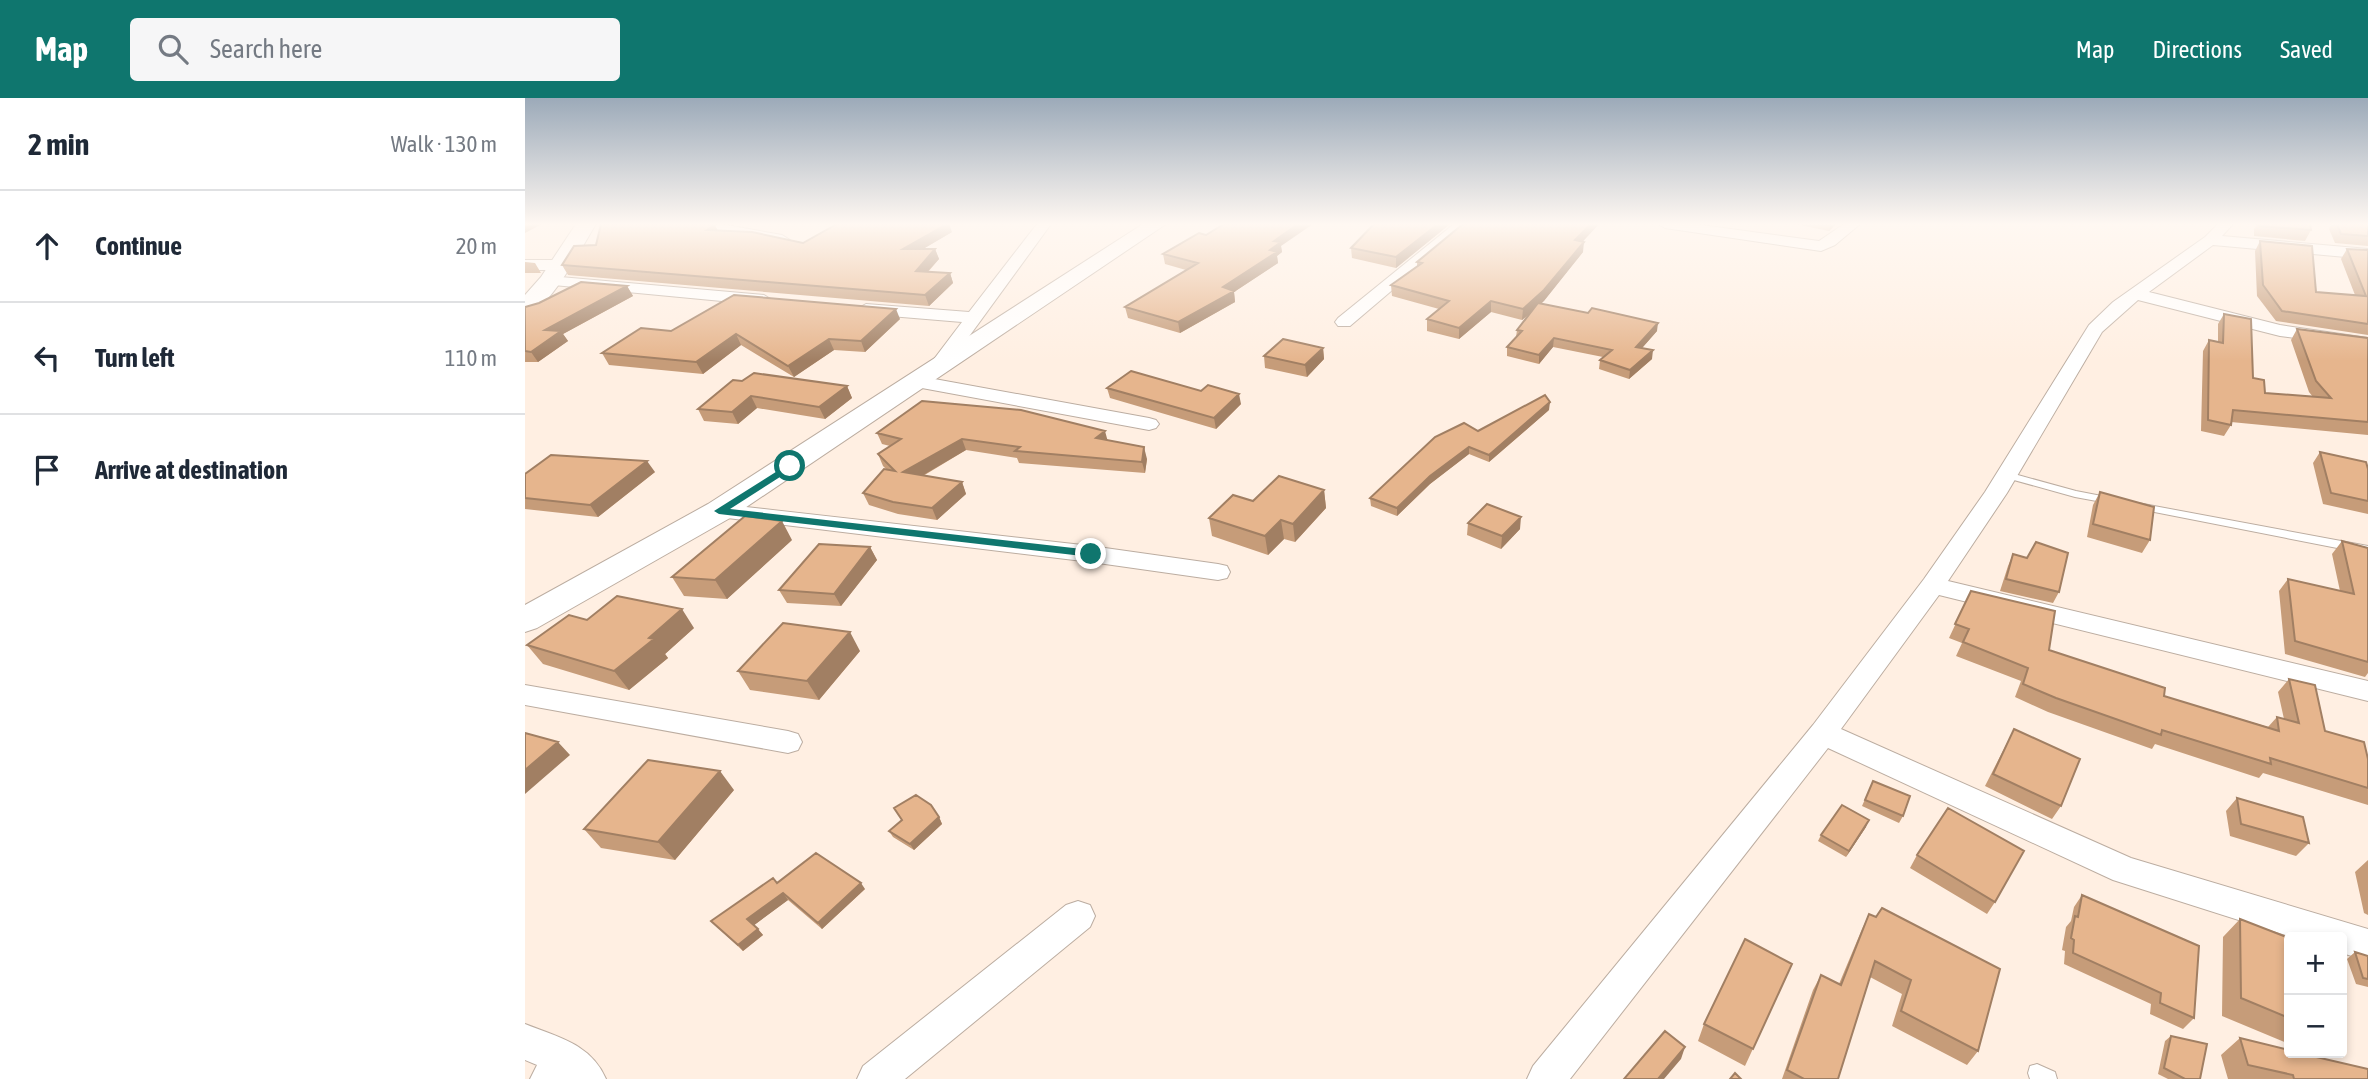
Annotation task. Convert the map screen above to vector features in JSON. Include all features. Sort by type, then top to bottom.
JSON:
[{"type":"street","points":[[542,270],[782,301]]},
{"type":"street","points":[[525,309],[556,270]]},
{"type":"street","points":[[926,377],[1010,270]]},
{"type":"street","points":[[525,620],[719,511],[1087,270]]},
{"type":"street","points":[[1344,321],[1407,270]]},
{"type":"street","points":[[1546,1079],[1823,733],[1933,584],[2007,475],[2095,329],[2119,306],[2169,270]]},
{"type":"street","points":[[2136,294],[2252,326],[2368,343]]},
{"type":"street","points":[[850,307],[974,318]]},
{"type":"street","points":[[926,377],[1149,424]]},
{"type":"street","points":[[719,511],[1091,554],[1218,572]]},
{"type":"street","points":[[1933,584],[2368,691]]},
{"type":"street","points":[[525,695],[788,742]]},
{"type":"street","points":[[1823,733],[2123,870],[2322,932]]},
{"type":"street","points":[[876,1079],[1078,916]]},
{"type":"street","points":[[2347,940],[2368,945]]},
{"type":"street","points":[[525,1042],[568,1072]]},
{"type":"lane","points":[[2007,475],[2075,494],[2368,550]]},
{"type":"building","points":[[620,270],[917,270],[950,273],[925,295]]},
{"type":"building","points":[[1187,270],[1250,270],[1223,287],[1234,291],[1178,322],[1125,307]]},
{"type":"building","points":[[1412,270],[1561,270],[1523,309],[1491,301],[1459,328],[1427,319],[1449,301],[1391,285]]},
{"type":"building","points":[[2262,270],[2314,270],[2316,292],[2366,296],[2355,270],[2368,270],[2368,324],[2282,311],[2263,285]]},
{"type":"building","points":[[581,282],[627,286],[545,330],[561,331],[531,352],[525,351],[525,307]]},
{"type":"building","points":[[734,295],[896,309],[861,341],[829,339],[788,366],[736,334],[696,362],[602,353],[641,328],[671,331]]},
{"type":"building","points":[[1538,303],[1588,313],[1592,308],[1658,323],[1636,347],[1653,350],[1630,370],[1600,360],[1612,350],[1554,338],[1539,355],[1507,347],[1522,331],[1517,330]]},
{"type":"building","points":[[2224,314],[2251,319],[2253,378],[2264,380],[2265,393],[2331,398],[2316,381],[2297,329],[2368,338],[2368,422],[2233,410],[2231,425],[2208,420],[2209,340],[2223,343]]},
{"type":"building","points":[[1283,339],[1323,348],[1305,365],[1264,356]]},
{"type":"building","points":[[1131,371],[1201,391],[1208,385],[1239,394],[1214,418],[1107,388]]},
{"type":"building","points":[[754,373],[847,386],[819,407],[751,396],[732,412],[698,409],[733,380],[742,381]]},
{"type":"building","points":[[1545,395],[1550,402],[1489,455],[1469,447],[1430,476],[1397,508],[1370,498],[1435,437],[1464,423],[1478,431]]},
{"type":"building","points":[[922,401],[1021,410],[1105,431],[1096,438],[1144,447],[1142,462],[1015,451],[1020,447],[962,439],[903,472],[962,482],[932,508],[893,502],[863,493],[884,469],[895,471],[878,454],[901,439],[877,433]]},
{"type":"building","points":[[2320,452],[2366,462],[2368,501],[2331,493]]},
{"type":"building","points":[[551,455],[647,461],[590,505],[525,498],[525,474]]},
{"type":"building","points":[[1279,476],[1324,490],[1293,524],[1281,520],[1265,536],[1209,518],[1233,495],[1253,501]]},
{"type":"building","points":[[2100,492],[2154,507],[2150,540],[2093,524]]},
{"type":"building","points":[[1487,504],[1521,517],[1502,536],[1468,523]]},
{"type":"building","points":[[745,516],[782,521],[715,580],[672,577]]},
{"type":"building","points":[[2342,541],[2368,548],[2368,662],[2295,641],[2288,579],[2354,594]]},
{"type":"building","points":[[2036,542],[2068,553],[2059,592],[2006,579],[2013,554],[2027,558]]},
{"type":"building","points":[[819,544],[870,547],[834,594],[779,590]]},
{"type":"building","points":[[1971,591],[2055,611],[2049,650],[2165,688],[2164,696],[2279,731],[2277,717],[2299,723],[2289,679],[2315,685],[2325,731],[2364,742],[2368,759],[2368,788],[2270,758],[2271,764],[2162,730],[2161,735],[2023,684],[2028,668],[1963,642],[1969,629],[1955,624]]},
{"type":"building","points":[[617,596],[682,609],[649,638],[654,639],[614,671],[527,645],[569,615],[587,620]]},
{"type":"building","points":[[783,623],[850,632],[807,681],[738,671]]},
{"type":"building","points":[[2014,729],[2080,759],[2061,806],[1993,774]]},
{"type":"building","points":[[525,733],[558,742],[525,770]]},
{"type":"building","points":[[648,760],[720,771],[658,842],[584,829]]},
{"type":"building","points":[[1873,781],[1910,796],[1903,816],[1865,800]]},
{"type":"building","points":[[916,795],[931,805],[939,817],[910,844],[889,831],[902,820],[894,808]]},
{"type":"building","points":[[2237,798],[2303,817],[2309,843],[2241,824]]},
{"type":"building","points":[[1842,805],[1869,820],[1849,851],[1821,835]]},
{"type":"building","points":[[1948,808],[2024,851],[1995,902],[1917,855]]},
{"type":"building","points":[[816,853],[861,883],[818,923],[783,893],[747,919],[758,929],[738,945],[711,921],[773,878],[777,883]]},
{"type":"building","points":[[2082,895],[2199,946],[2194,1018],[2160,1003],[2161,993],[2073,953],[2074,940],[2071,938]]},
{"type":"building","points":[[1882,908],[2000,969],[1978,1051],[1901,1011],[1911,980],[1875,961],[1838,1079],[1804,1079],[1787,1070],[1821,975],[1841,985],[1869,914],[1876,917]]},
{"type":"building","points":[[2240,919],[2284,936],[2284,1016],[2241,998]]},
{"type":"building","points":[[1745,939],[1792,964],[1753,1049],[1704,1024]]},
{"type":"building","points":[[2355,952],[2368,956],[2368,979],[2363,978]]},
{"type":"building","points":[[1665,1031],[1685,1047],[1658,1079],[1624,1079]]},
{"type":"building","points":[[2171,1036],[2207,1044],[2200,1079],[2185,1079],[2164,1068]]},
{"type":"building","points":[[2240,1038],[2284,1049],[2284,1058],[2321,1058],[2368,1069],[2368,1079],[2294,1079],[2293,1075],[2248,1065]]},
{"type":"building","points":[[1735,1073],[1741,1079],[1730,1079]]},
{"type":"route","points":[[790,466],[719,511],[1091,554]]}]
